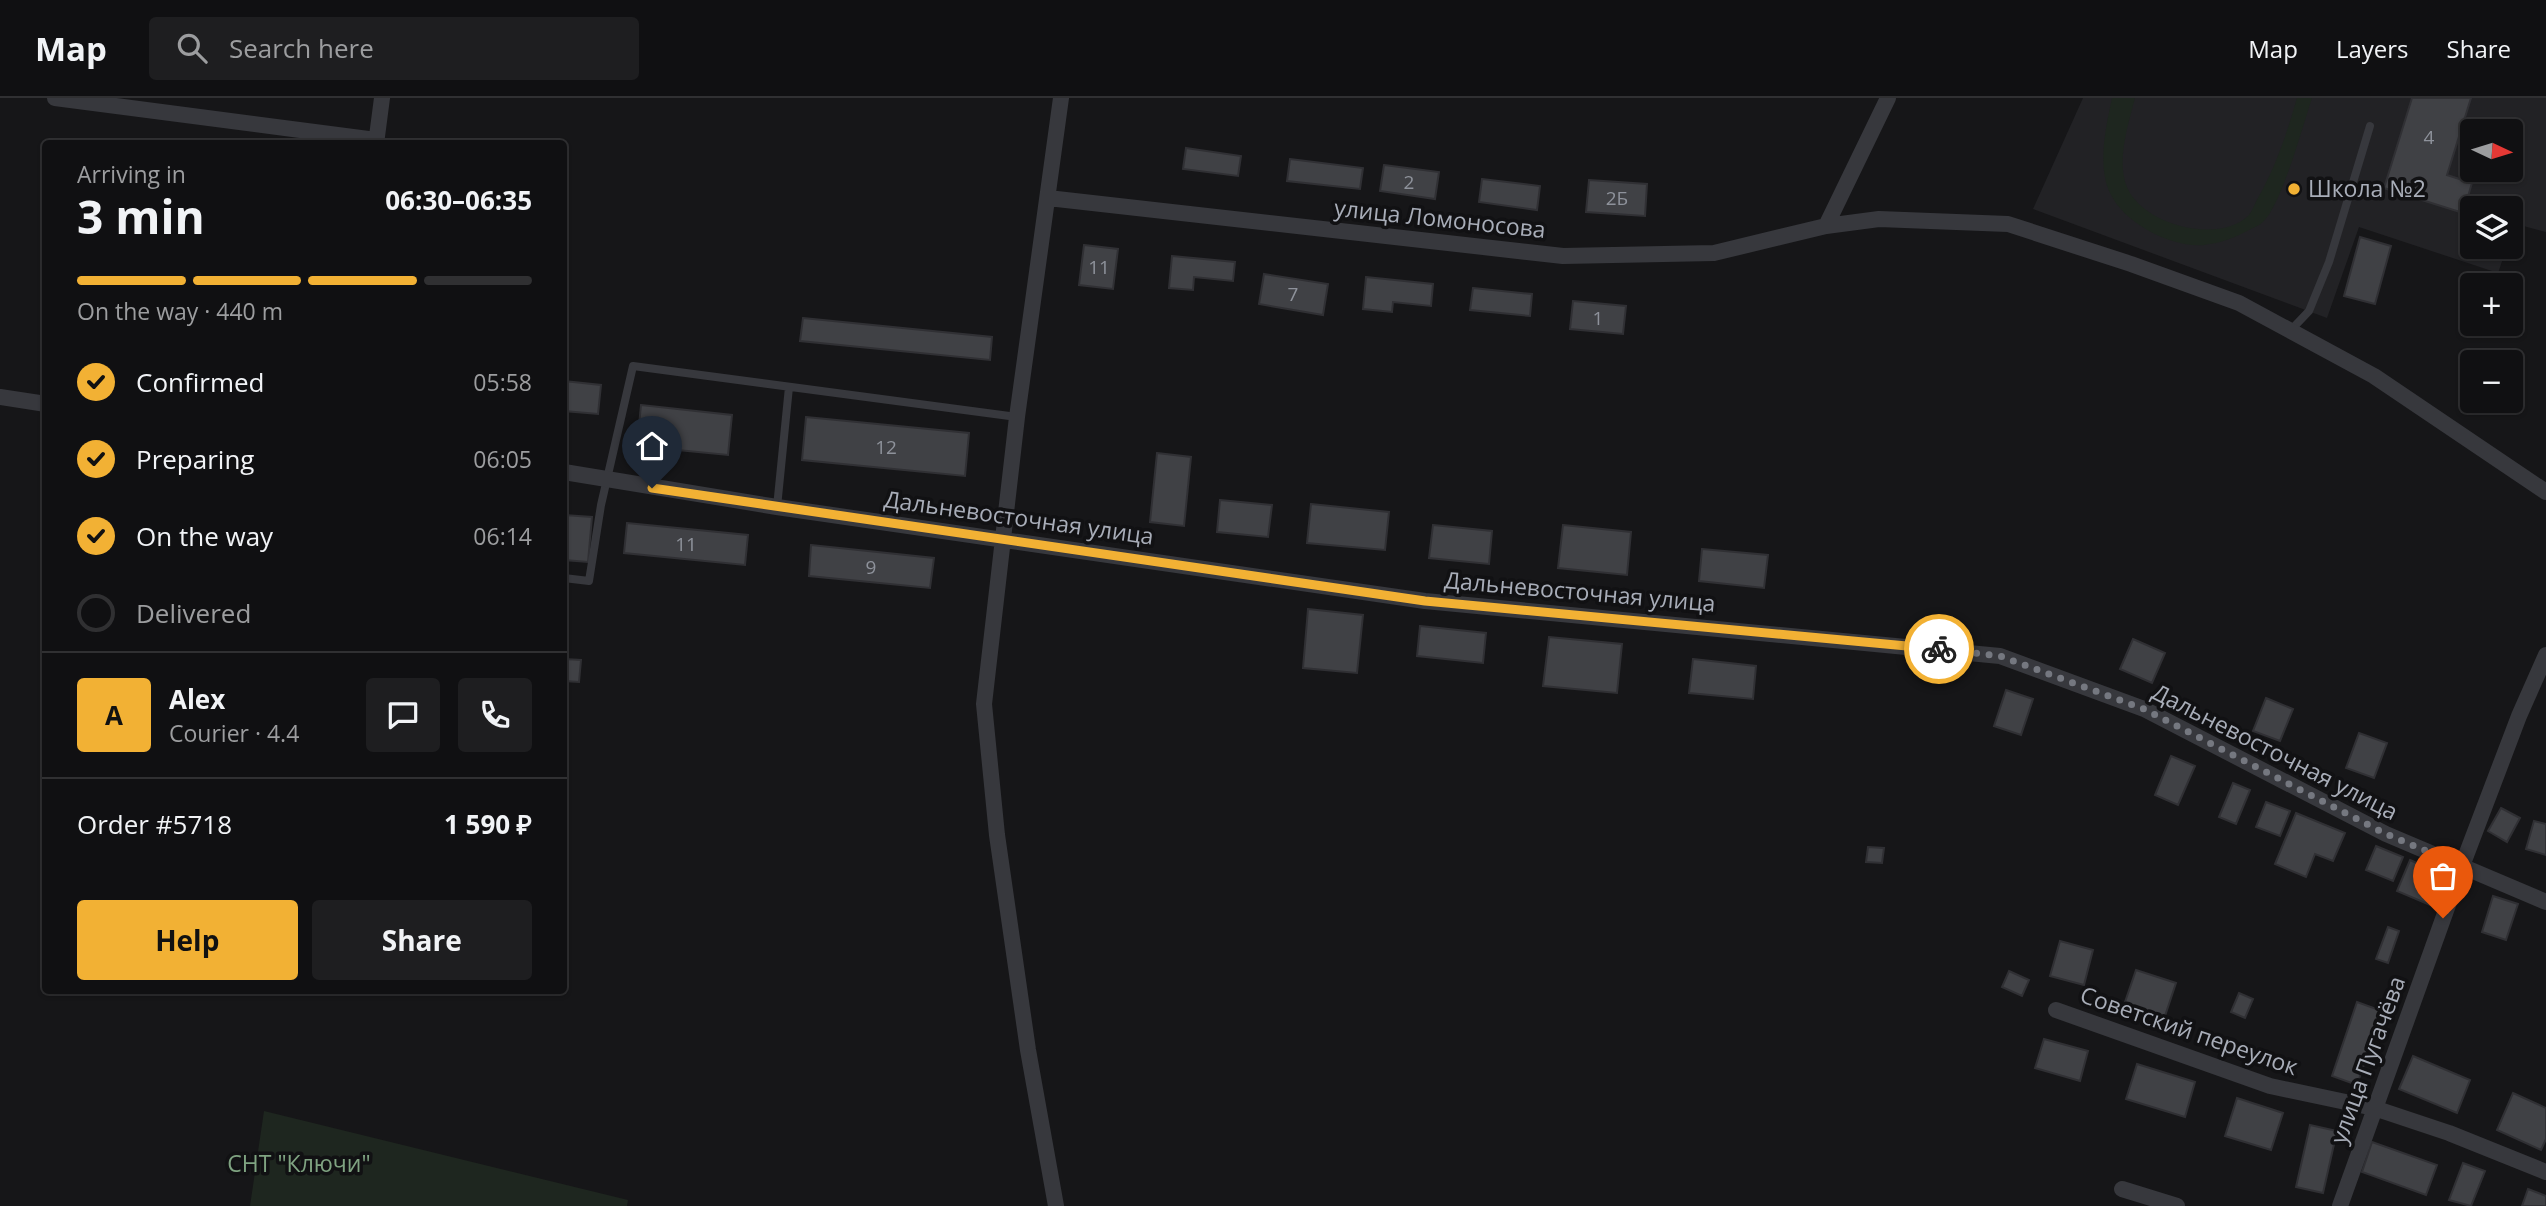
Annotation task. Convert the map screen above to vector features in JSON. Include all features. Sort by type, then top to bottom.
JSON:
[{"type":"street","points":[[55,98],[361,140]]},
{"type":"street","points":[[376,140],[382,98]]},
{"type":"street","points":[[1056,1206],[1028,1050],[997,835],[984,704],[1017,416],[1061,98]]},
{"type":"street","points":[[1826,226],[1888,98]]},
{"type":"street","name":"улица Ломоносова","points":[[1048,198],[1563,256],[1714,253],[1826,226],[1879,219],[2008,224],[2239,303],[2374,376],[2546,492]]},
{"type":"street","points":[[0,397],[42,403]]},
{"type":"street","name":"Дальневосточная улица","points":[[567,473],[777,507],[1425,601],[2000,656],[2144,709],[2386,834],[2546,902]]},
{"type":"street","name":"улица Пугачёва","points":[[2340,1206],[2462,866],[2519,716],[2546,655]]},
{"type":"street","name":"Советский переулок","points":[[2056,1010],[2270,1086],[2374,1108],[2449,1133],[2546,1172]]},
{"type":"street","points":[[2122,1189],[2177,1206]]},
{"type":"lane","points":[[2290,331],[2309,311],[2329,262],[2370,125]]},
{"type":"lane","points":[[567,578],[589,580],[607,480],[633,366],[1017,416]]},
{"type":"lane","points":[[777,507],[789,387]]},
{"type":"shaded area","name":"Школа №2","points":[[2083,98],[2546,98],[2546,232],[2523,226],[2523,196],[2460,196],[2460,259],[2503,259],[2498,273],[2359,227],[2327,318],[2033,209]]},
{"type":"green space","points":[[2112,98],[2135,98],[2125,137],[2123,158],[2124,177],[2130,193],[2142,207],[2177,225],[2217,229],[2234,225],[2248,216],[2276,162],[2297,98],[2312,98],[2284,182],[2270,213],[2262,223],[2233,238],[2204,245],[2191,245],[2163,238],[2137,223],[2117,204],[2110,193],[2103,158]]},
{"type":"green space","name":"СНТ \"Ключи\"","points":[[264,1111],[628,1200],[627,1206],[250,1206]]},
{"type":"building","points":[[2412,98],[2471,98],[2464,119],[2460,119],[2460,133],[2447,175],[2460,179],[2460,182],[2472,183],[2468,196],[2460,196],[2460,212],[2384,188]]},
{"type":"building","points":[[1186,148],[1241,156],[1238,176],[1183,169]]},
{"type":"building","points":[[1290,159],[1363,168],[1360,189],[1287,181]]},
{"type":"building","points":[[1384,165],[1439,172],[1435,199],[1380,191]]},
{"type":"building","points":[[1482,179],[1540,186],[1537,210],[1479,202]]},
{"type":"building","points":[[1589,180],[1647,184],[1645,216],[1586,212]]},
{"type":"building","points":[[2360,237],[2391,246],[2375,304],[2344,296]]},
{"type":"building","points":[[1084,245],[1118,249],[1113,289],[1079,285]]},
{"type":"building","points":[[1172,256],[1235,262],[1233,281],[1194,277],[1193,290],[1169,288]]},
{"type":"building","points":[[1264,274],[1328,284],[1323,315],[1259,304]]},
{"type":"building","points":[[1366,277],[1433,284],[1431,306],[1393,302],[1392,312],[1363,309]]},
{"type":"building","points":[[1473,288],[1532,294],[1530,316],[1470,310]]},
{"type":"building","points":[[1573,301],[1626,306],[1623,334],[1570,329]]},
{"type":"building","points":[[803,318],[992,337],[990,360],[800,341]]},
{"type":"building","points":[[567,381],[601,385],[598,414],[567,411]]},
{"type":"building","points":[[641,405],[732,415],[728,455],[637,446]]},
{"type":"building","points":[[806,417],[969,433],[965,476],[802,460]]},
{"type":"building","points":[[1157,453],[1191,457],[1184,526],[1150,522]]},
{"type":"building","points":[[1220,500],[1272,505],[1268,537],[1217,532]]},
{"type":"building","points":[[1311,504],[1389,512],[1385,550],[1307,543]]},
{"type":"building","points":[[567,515],[592,517],[588,562],[567,560]]},
{"type":"building","points":[[627,523],[748,535],[745,565],[624,553]]},
{"type":"building","points":[[1433,525],[1492,531],[1489,564],[1429,558]]},
{"type":"building","points":[[1563,525],[1631,532],[1627,575],[1558,568]]},
{"type":"building","points":[[811,545],[934,558],[930,588],[809,576]]},
{"type":"building","points":[[1702,549],[1768,555],[1764,588],[1699,581]]},
{"type":"building","points":[[1308,609],[1363,615],[1357,673],[1303,668]]},
{"type":"building","points":[[1420,626],[1486,633],[1483,663],[1417,656]]},
{"type":"building","points":[[1549,637],[1622,644],[1617,693],[1543,686]]},
{"type":"building","points":[[2133,639],[2165,653],[2152,683],[2120,669]]},
{"type":"building","points":[[567,659],[581,660],[579,682],[567,681]]},
{"type":"building","points":[[1693,659],[1756,666],[1753,699],[1689,693]]},
{"type":"building","points":[[2006,690],[2033,699],[2021,735],[1994,726]]},
{"type":"building","points":[[2266,698],[2293,709],[2280,741],[2253,731]]},
{"type":"building","points":[[2359,733],[2387,743],[2374,778],[2346,768]]},
{"type":"building","points":[[2171,756],[2195,766],[2178,805],[2155,795]]},
{"type":"building","points":[[2233,783],[2250,790],[2236,824],[2219,817]]},
{"type":"building","points":[[2266,802],[2290,811],[2280,836],[2256,827]]},
{"type":"building","points":[[2501,808],[2520,818],[2507,842],[2488,831]]},
{"type":"building","points":[[2296,813],[2345,833],[2333,861],[2315,854],[2306,877],[2275,864]]},
{"type":"building","points":[[2534,821],[2546,824],[2546,855],[2526,849]]},
{"type":"building","points":[[2376,846],[2403,857],[2393,881],[2366,870]]},
{"type":"building","points":[[1868,847],[1884,848],[1882,863],[1866,862]]},
{"type":"building","points":[[2410,860],[2444,875],[2430,905],[2397,891]]},
{"type":"building","points":[[2493,896],[2518,904],[2506,940],[2482,932]]},
{"type":"building","points":[[2388,927],[2399,931],[2388,963],[2376,959]]},
{"type":"building","points":[[2060,941],[2093,950],[2084,985],[2050,976]]},
{"type":"building","points":[[2136,970],[2176,983],[2164,1019],[2124,1005]]},
{"type":"building","points":[[2009,971],[2029,980],[2022,996],[2002,987]]},
{"type":"building","points":[[2239,993],[2253,999],[2245,1018],[2231,1012]]},
{"type":"building","points":[[2357,1002],[2382,1011],[2357,1085],[2332,1076]]},
{"type":"building","points":[[2044,1039],[2088,1051],[2080,1081],[2035,1068]]},
{"type":"building","points":[[2413,1056],[2470,1080],[2457,1113],[2399,1089]]},
{"type":"building","points":[[2137,1064],[2195,1082],[2185,1117],[2126,1099]]},
{"type":"building","points":[[2513,1093],[2546,1108],[2546,1139],[2541,1150],[2497,1130]]},
{"type":"building","points":[[2237,1098],[2283,1113],[2271,1150],[2225,1136]]},
{"type":"building","points":[[2310,1125],[2337,1131],[2323,1193],[2296,1187]]},
{"type":"building","points":[[2372,1142],[2437,1165],[2426,1195],[2362,1172]]},
{"type":"building","points":[[2463,1163],[2485,1171],[2471,1206],[2449,1200]]},
{"type":"building","points":[[2528,1189],[2546,1196],[2546,1206],[2522,1206]]},
{"type":"way so far","points":[[1939,649],[2000,656],[2144,709],[2386,834],[2462,866],[2443,918]]},
{"type":"place","name":"Школа №2","points":[[2294,189]]},
{"type":"route","points":[[652,488],[1425,601],[1939,649]]}]
